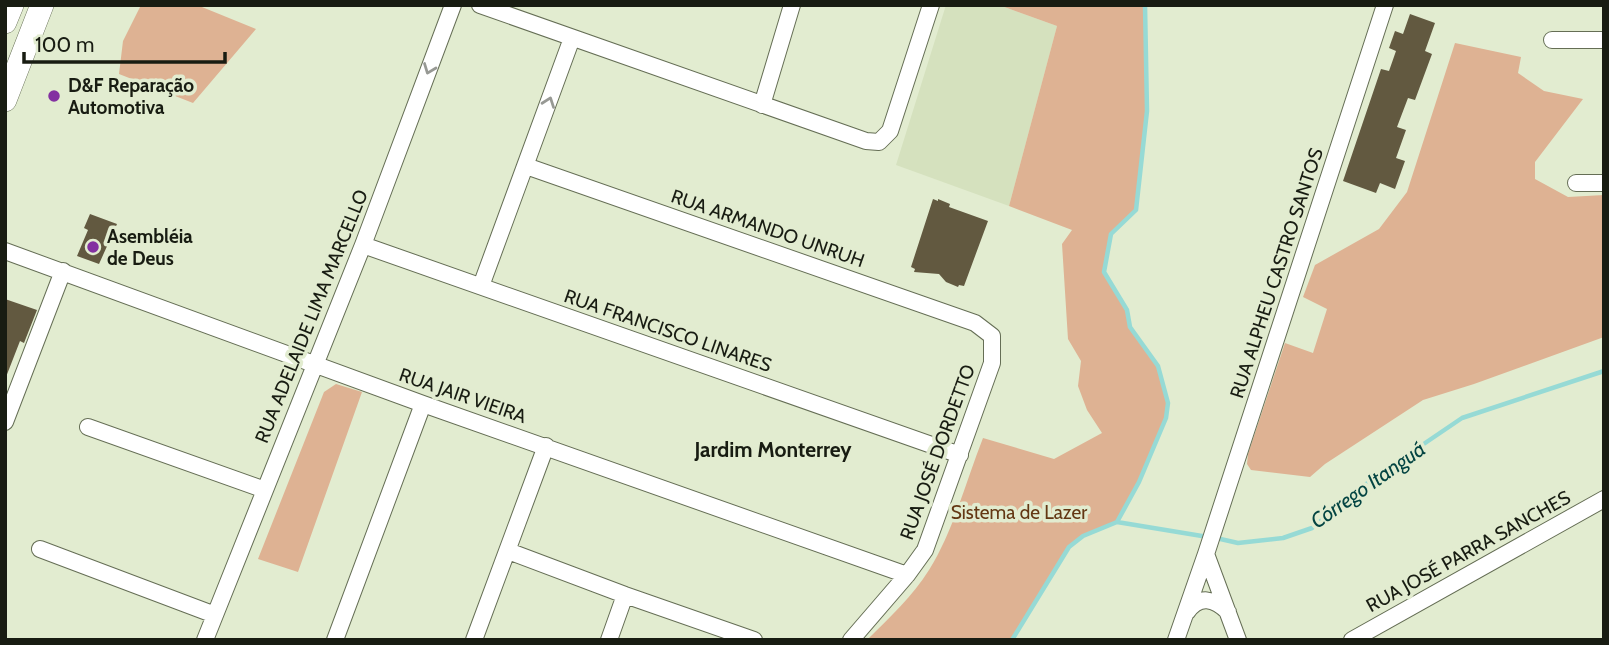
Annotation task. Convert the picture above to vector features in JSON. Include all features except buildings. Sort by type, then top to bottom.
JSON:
[{"type":"street","points":[[5,22],[12,5]]},
{"type":"street","points":[[5,100],[41,5]]},
{"type":"street","name":"RUA ADELAIDE LIMA MARCELLO","points":[[205,640],[363,245],[453,5]]},
{"type":"street","points":[[480,5],[866,141],[879,142],[887,137],[931,5]]},
{"type":"street","points":[[762,105],[792,5]]},
{"type":"street","name":"RUA ALPHEU CASTRO SANTOS","points":[[1176,640],[1225,498],[1385,5]]},
{"type":"street","points":[[481,286],[572,38]]},
{"type":"street","points":[[1552,40],[1604,40]]},
{"type":"street","name":"RUA ARMANDO UNRUH","points":[[526,166],[975,323],[992,336]]},
{"type":"street","points":[[1576,183],[1604,183]]},
{"type":"street","name":"RUA FRANCISCO LINARES","points":[[363,245],[960,455]]},
{"type":"street","name":"RUA JAIR VIEIRA","points":[[5,251],[423,404],[907,575]]},
{"type":"street","points":[[5,422],[63,271]]},
{"type":"street","name":"RUA JOSÉ DORDETTO","points":[[851,640],[925,550],[992,363],[992,336]]},
{"type":"street","points":[[335,640],[423,404]]},
{"type":"street","points":[[88,427],[265,490]]},
{"type":"street","points":[[474,640],[546,446]]},
{"type":"street","name":"RUA JOSÉ PARRA SANCHES","points":[[1352,640],[1604,499]]},
{"type":"street","points":[[40,549],[215,615]]},
{"type":"street","points":[[508,551],[754,640]]},
{"type":"street","points":[[1207,552],[1238,640]]},
{"type":"street","points":[[609,640],[625,595]]},
{"type":"street","name":"RUA ALPHEU CASTRO SANTOS","points":[[1183,621],[1189,609],[1205,599],[1214,601],[1228,611]]},
{"type":"shaded area","points":[[946,5],[999,5],[1057,26],[1009,206],[896,165]]},
{"type":"green space","points":[[141,5],[197,5],[256,29],[193,103],[119,74],[123,41]]},
{"type":"green space","name":"Sistema de Lazer","points":[[999,5],[1145,5],[1147,111],[1136,210],[1111,234],[1104,272],[1127,310],[1130,327],[1158,366],[1168,403],[1166,420],[1139,482],[1117,522],[1083,536],[1069,547],[1012,640],[867,640],[916,589],[938,555],[983,438],[1054,459],[1102,433],[1087,410],[1078,386],[1081,361],[1068,339],[1062,244],[1072,230],[1009,206],[1057,26]]},
{"type":"green space","points":[[1455,43],[1521,57],[1518,73],[1544,91],[1583,99],[1535,162],[1535,179],[1568,197],[1604,195],[1604,337],[1423,400],[1325,464],[1310,477],[1251,470],[1247,464],[1248,454],[1285,343],[1313,353],[1327,309],[1303,297],[1315,265],[1379,229],[1407,192]]},
{"type":"green space","points":[[336,384],[362,392],[298,572],[258,559],[324,392]]},
{"type":"waterway","points":[[1117,522],[1139,482],[1166,418],[1168,403],[1158,366],[1130,327],[1127,310],[1104,272],[1111,234],[1136,210],[1147,111],[1145,5]]},
{"type":"waterway","name":"Córrego Itanguá","points":[[1216,538],[1238,543],[1283,538],[1312,528],[1375,477],[1462,418],[1604,371]]},
{"type":"waterway","name":"Córrego Itanguá","points":[[1012,640],[1069,547],[1083,536],[1117,522],[1208,537]]},
{"type":"place","name":"D&F Reparação Automotiva","points":[[54,96]]},
{"type":"place","name":"Asembléia de Deus","points":[[93,247]]},
{"type":"district","name":"Jardim Monterrey","points":[[773,450]]}]
